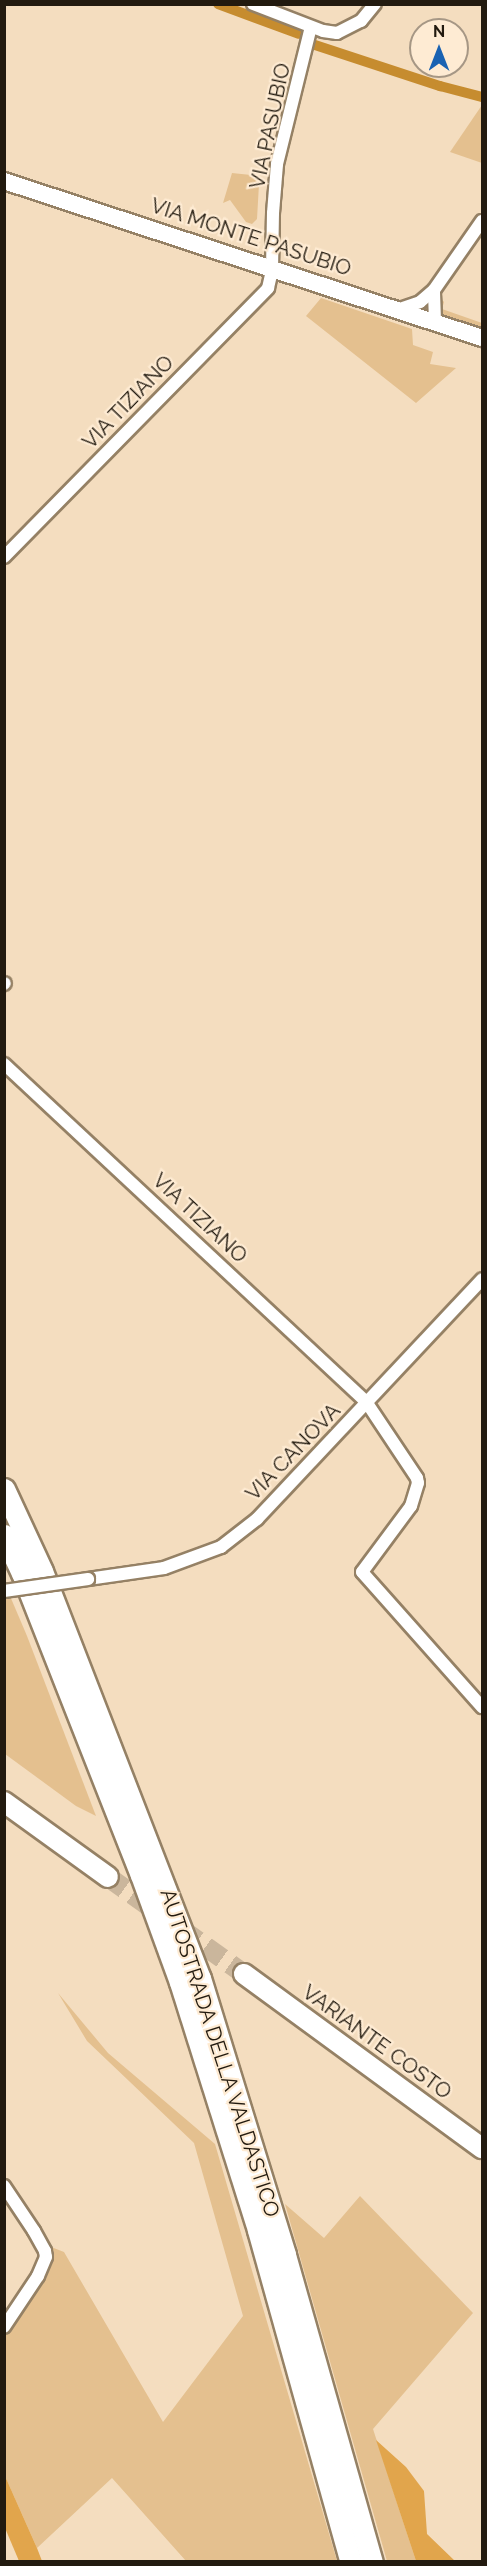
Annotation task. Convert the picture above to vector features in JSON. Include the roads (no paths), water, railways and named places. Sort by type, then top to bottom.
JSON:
[{"type":"highway","name":"AUTOSTRADA DELLA VALDASTICO","points":[[4,1490],[46,1582],[200,1978],[285,2255],[372,2562]]},
{"type":"highway","name":"AUTOSTRADA DELLA VALDASTICO","points":[[4,1535],[101,1774],[180,1982],[258,2230],[351,2562]]},
{"type":"highway","points":[[4,1802],[108,1877]]},
{"type":"highway","name":"VARIANTE COSTO","points":[[244,1974],[483,2148]]},
{"type":"main road","name":"VIA MONTE PASUBIO","points":[[4,181],[483,338]]},
{"type":"street","points":[[253,4],[311,27],[337,33],[362,21],[375,4]]},
{"type":"street","name":"VIA PASUBIO","points":[[272,270],[277,164],[311,27]]},
{"type":"street","points":[[400,309],[420,302],[434,290],[483,221]]},
{"type":"street","name":"VIA TIZIANO","points":[[4,557],[268,288],[272,270]]},
{"type":"street","points":[[434,290],[435,321]]},
{"type":"street","name":"VIA TIZIANO","points":[[4,1064],[367,1403],[417,1478],[418,1483],[411,1506],[362,1572],[483,1707]]},
{"type":"street","name":"VIA CANOVA","points":[[4,1591],[164,1568],[221,1547],[257,1519],[483,1279]]},
{"type":"street","points":[[4,2186],[45,2251],[46,2257],[38,2276],[4,2327]]},
{"type":"waterway","points":[[218,4],[299,34]]},
{"type":"waterway","points":[[315,45],[440,86],[482,97]]},
{"type":"tunnel","points":[[108,1877],[244,1974]]}]
